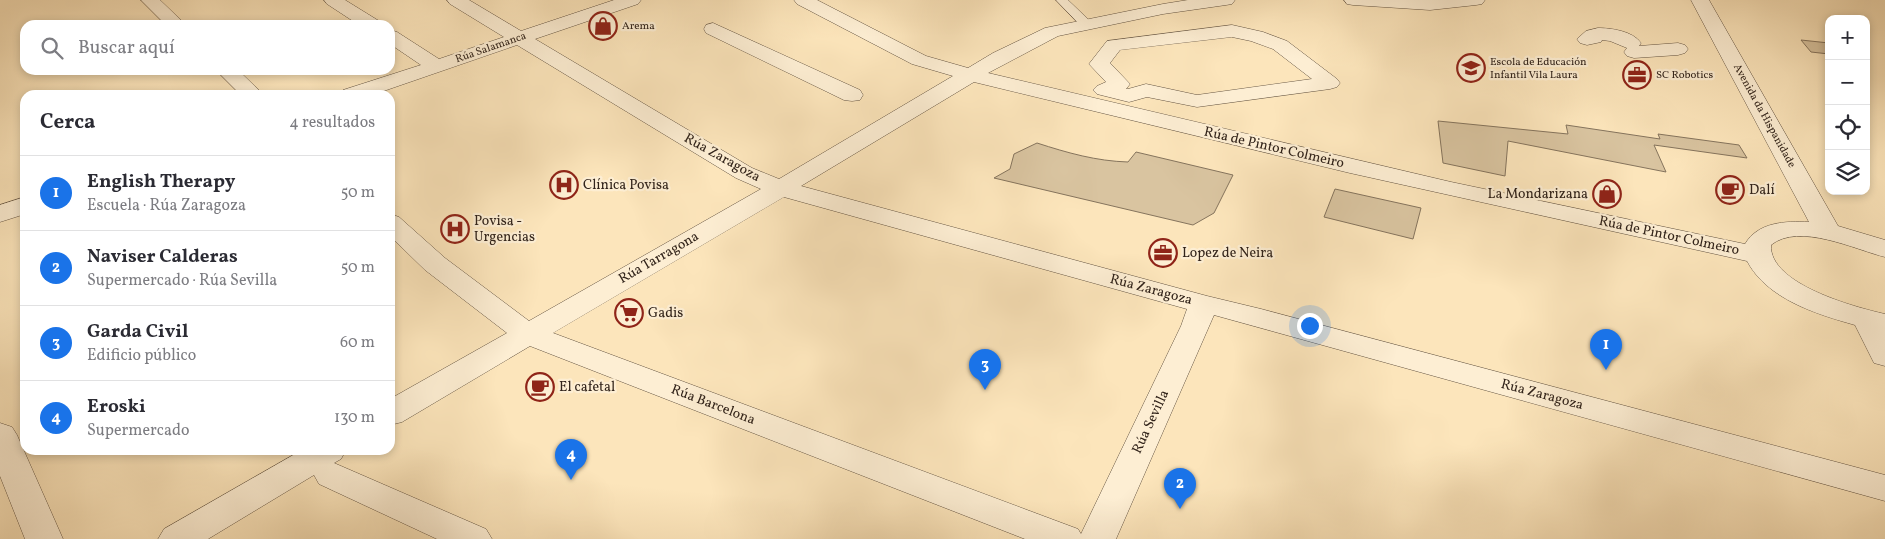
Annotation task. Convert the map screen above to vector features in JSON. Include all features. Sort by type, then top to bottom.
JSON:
[{"type":"street","points":[[150,0],[172,20]]},
{"type":"street","points":[[333,0],[364,20]]},
{"type":"street","name":"Rúa Zaragoza","points":[[456,0],[744,173],[780,188],[1885,488]]},
{"type":"street","name":"Rúa Salamanca","points":[[366,90],[632,0]]},
{"type":"street","name":"Rúa de Pintor Colmeiro","points":[[804,0],[919,60],[970,74],[1353,167],[1758,255]]},
{"type":"street","name":"Rúa Tarragona","points":[[395,411],[780,188],[970,74],[1040,37],[1163,9],[1226,0]]},
{"type":"street","points":[[1355,0],[1434,4],[1454,4],[1476,0]]},
{"type":"street","name":"Avenida da Hispanidade","points":[[1700,0],[1828,232]]},
{"type":"street","points":[[713,29],[852,95]]},
{"type":"street","points":[[1232,31],[1256,36],[1280,45],[1330,83],[1197,101],[1146,90],[1129,96],[1104,90],[1120,84],[1099,64],[1114,45],[1232,31]]},
{"type":"street","points":[[1588,39],[1594,38],[1593,35],[1600,33],[1624,38],[1630,44],[1678,49]]},
{"type":"street","points":[[395,39],[432,63]]},
{"type":"street","points":[[919,60],[930,82],[927,101]]},
{"type":"street","points":[[231,75],[248,90]]},
{"type":"street","points":[[0,214],[20,207]]},
{"type":"street","name":"Rúa Barcelona","points":[[395,227],[435,264],[527,334],[1065,539]]},
{"type":"street","points":[[1885,249],[1852,237],[1802,229],[1781,231],[1766,236],[1758,244],[1758,255],[1766,269],[1782,284],[1806,298],[1836,310],[1876,321],[1885,356]]},
{"type":"street","name":"Rúa Sevilla","points":[[1097,539],[1196,326],[1203,304]]},
{"type":"street","points":[[0,435],[44,539]]},
{"type":"street","points":[[177,539],[330,462],[473,539]]},
{"type":"lane","points":[[1062,0],[1087,25]]},
{"type":"shaded area","points":[[1801,40],[1825,43],[1825,54],[1811,52]]},
{"type":"shaded area","points":[[1438,121],[1568,134],[1566,125],[1660,139],[1658,134],[1739,145],[1747,158],[1654,145],[1666,172],[1508,141],[1505,176],[1443,163]]},
{"type":"shaded area","points":[[1037,143],[1082,156],[1116,161],[1128,162],[1136,152],[1233,175],[1214,213],[1193,225],[994,178],[1010,169],[1014,154]]},
{"type":"shaded area","points":[[1335,189],[1421,208],[1413,239],[1324,217]]},
{"type":"place","name":"Arema","points":[[603,26]]},
{"type":"place","name":"Escola de Educación Infantil Vila Laura","points":[[1471,68]]},
{"type":"place","name":"SC Robotics","points":[[1637,75]]},
{"type":"place","name":"Clínica Povisa","points":[[564,185]]},
{"type":"place","name":"Dalí","points":[[1730,190]]},
{"type":"place","name":"La Mondarizana","points":[[1607,194]]},
{"type":"place","name":"Povisa - Urgencias","points":[[455,229]]},
{"type":"place","name":"Lopez de Neira","points":[[1163,253]]},
{"type":"place","name":"Gadis","points":[[629,313]]},
{"type":"place","name":"English Therapy","points":[[1606,370]]},
{"type":"place","name":"El cafetal","points":[[540,387]]},
{"type":"place","name":"Garda Civil","points":[[985,390]]},
{"type":"place","name":"Eroski","points":[[571,480]]},
{"type":"place","name":"Naviser Calderas","points":[[1180,509]]}]
